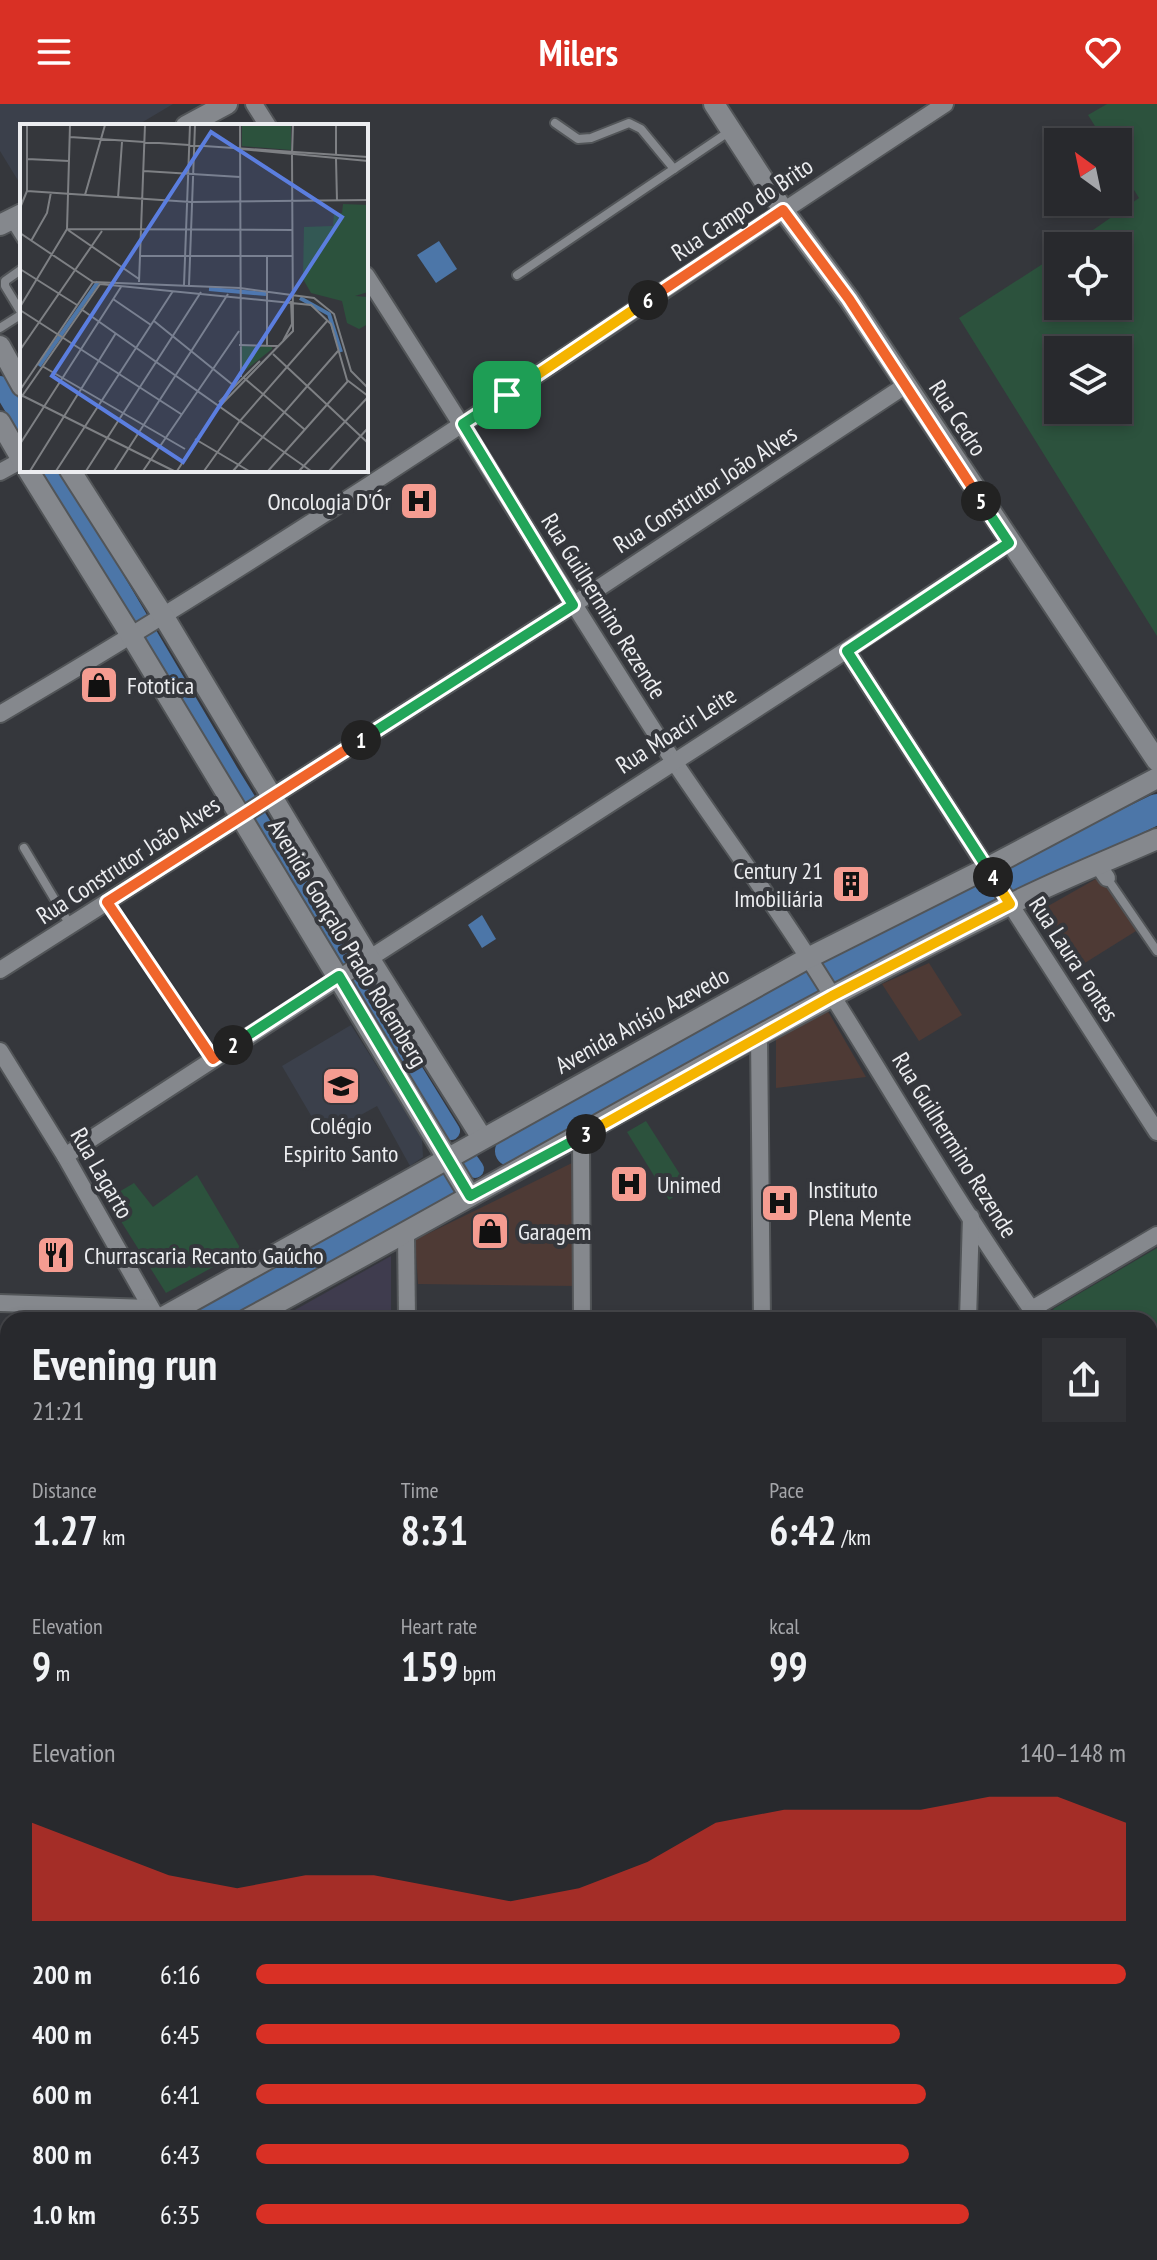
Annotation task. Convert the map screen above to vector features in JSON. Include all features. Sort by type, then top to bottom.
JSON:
[{"type":"street","points":[[190,124],[227,104]]},
{"type":"street","points":[[254,104],[267,124]]},
{"type":"street","name":"Rua Cedro","points":[[714,104],[783,210],[849,299],[1157,761]]},
{"type":"street","name":"Rua Campo do Brito","points":[[135,635],[463,424],[945,104]]},
{"type":"street","name":"Rua Guilhermino Rezende","points":[[368,278],[463,424],[573,605],[673,760],[810,960],[1034,1312]]},
{"type":"street","points":[[0,346],[20,382]]},
{"type":"street","name":"Rua Construtor João Alves","points":[[0,970],[573,605],[906,385]]},
{"type":"street","points":[[0,422],[20,457]]},
{"type":"street","points":[[0,472],[20,461]]},
{"type":"street","name":"Avenida Gonçalo Prado Rolemberg","points":[[29,472],[135,635],[365,960],[482,1138]]},
{"type":"street","name":"Avenida Gonçalo Prado Rolemberg","points":[[71,472],[161,619],[343,974],[470,1196]]},
{"type":"street","name":"Rua Moacir Leite","points":[[343,974],[847,651],[1009,543]]},
{"type":"street","points":[[0,714],[135,635]]},
{"type":"street","name":"Rua Laura Fontes","points":[[847,651],[1157,1132]]},
{"type":"street","name":"Avenida Anísio Azevedo","points":[[162,1312],[810,960],[989,872],[1157,778]]},
{"type":"street","points":[[261,1312],[759,1037],[829,991],[1007,900],[1102,872],[1157,839]]},
{"type":"street","points":[[65,1156],[343,974]]},
{"type":"street","points":[[759,1037],[762,1312]]},
{"type":"street","name":"Rua Lagarto","points":[[0,1051],[65,1156],[153,1312]]},
{"type":"street","points":[[581,1136],[582,1312]]},
{"type":"street","points":[[968,1312],[971,1217]]},
{"type":"street","points":[[406,1234],[407,1312]]},
{"type":"street","points":[[1041,1312],[1157,1235]]},
{"type":"street","points":[[0,1303],[107,1312]]},
{"type":"lane","points":[[555,123],[578,139],[591,138],[629,123],[641,129],[674,169]]},
{"type":"lane","points":[[517,275],[731,130]]},
{"type":"lane","points":[[20,270],[5,281],[5,286],[20,311]]},
{"type":"lane","points":[[0,328],[20,315]]},
{"type":"lane","points":[[24,848],[70,925]]},
{"type":"lane","points":[[1102,872],[1157,951]]},
{"type":"lane","points":[[107,902],[213,1059]]},
{"type":"shaded area","points":[[0,104],[173,104],[139,124],[20,124],[20,184],[0,151]]},
{"type":"shaded area","points":[[1101,876],[1136,931],[1072,971],[1034,914]]},
{"type":"shaded area","points":[[929,963],[962,1015],[919,1041],[882,984]]},
{"type":"shaded area","points":[[826,1008],[866,1077],[776,1088],[776,1040]]},
{"type":"shaded area","name":"Colégio Espirito Santo","points":[[351,1025],[422,1138],[423,1157],[410,1166],[377,1106],[323,1136],[282,1066]]},
{"type":"shaded area","points":[[572,1163],[577,1286],[418,1284],[415,1240]]},
{"type":"shaded area","points":[[391,1256],[391,1312],[291,1312]]},
{"type":"green space","points":[[1107,104],[1157,104],[1157,636],[959,318],[1044,263],[1044,320],[1132,320],[1132,232],[1090,232],[1113,216],[1132,216],[1132,203],[1139,198],[1132,187],[1132,128],[1096,128],[1088,115]]},
{"type":"green space","points":[[646,1121],[688,1187],[669,1200],[627,1132]]},
{"type":"green space","points":[[197,1175],[242,1251],[166,1293],[107,1199],[134,1183],[153,1207]]},
{"type":"green space","points":[[1157,1248],[1157,1312],[1055,1312],[1053,1309]]},
{"type":"water","points":[[439,241],[457,269],[436,283],[417,255]]},
{"type":"water","points":[[482,915],[496,939],[482,948],[468,925]]},
{"type":"waterway","points":[[0,385],[20,419]]},
{"type":"waterway","points":[[52,472],[230,773],[451,1131]]},
{"type":"waterway","points":[[510,1151],[728,1026],[953,908],[1157,809]]},
{"type":"waterway","points":[[468,1159],[475,1169]]},
{"type":"waterway","points":[[219,1312],[444,1187]]},
{"type":"place","name":"Oncologia D'Ór","points":[[419,501]]},
{"type":"place","name":"Fototica","points":[[99,685]]},
{"type":"place","name":"Century 21 Imobiliária","points":[[851,884]]},
{"type":"place","name":"Colégio Espirito Santo","points":[[341,1086]]},
{"type":"place","name":"Unimed","points":[[629,1184]]},
{"type":"place","name":"Instituto Plena Mente","points":[[780,1203]]},
{"type":"place","name":"Garagem","points":[[490,1231]]},
{"type":"place","name":"Churrascaria Recanto Gaúcho","points":[[56,1255]]},
{"type":"route","points":[[783,210],[849,299],[1009,543],[847,651],[1010,904],[832,996],[470,1196],[339,976],[213,1059],[107,902],[573,605],[463,424],[507,395],[783,210]]}]
